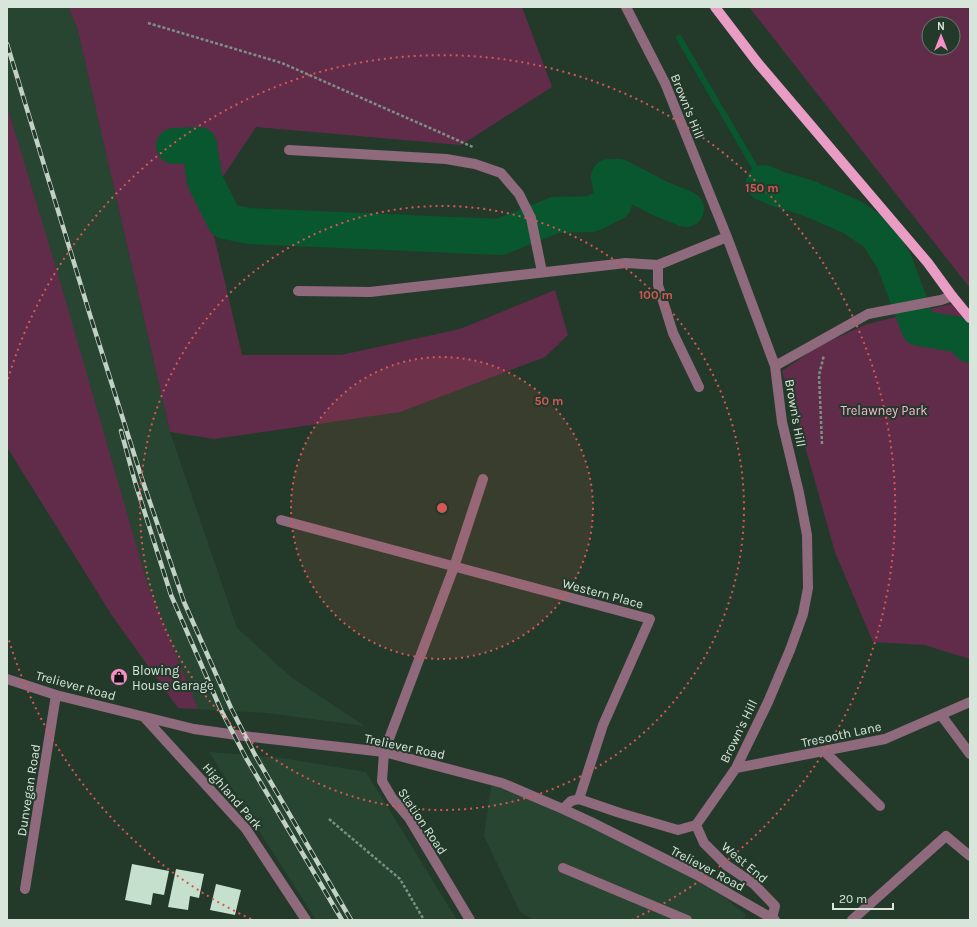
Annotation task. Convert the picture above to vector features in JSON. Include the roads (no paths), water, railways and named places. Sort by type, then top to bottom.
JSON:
[{"type":"main road","points":[[715,7],[762,68],[928,263],[970,318]]},
{"type":"street","name":"Brown's Hill","points":[[626,7],[665,82],[727,238],[775,366],[782,422],[807,535],[808,588],[803,614],[790,650],[768,702],[736,768],[696,825]]},
{"type":"street","points":[[289,150],[446,160],[475,164],[501,173],[519,194],[531,218],[542,272]]},
{"type":"street","points":[[298,291],[370,292],[626,263],[658,265],[727,238]]},
{"type":"street","points":[[658,265],[658,285],[673,333],[699,387]]},
{"type":"street","points":[[775,366],[868,314],[941,300],[952,296]]},
{"type":"street","points":[[384,752],[454,566],[483,479]]},
{"type":"street","name":"Western Place","points":[[281,520],[650,619],[603,725],[579,799]]},
{"type":"street","name":"Treliever Road","points":[[7,679],[56,695],[194,729],[384,752],[502,783],[591,822],[697,875],[773,919]]},
{"type":"street","name":"Dunvegan Road","points":[[25,889],[56,695]]},
{"type":"street","name":"Tresooth Lane","points":[[736,768],[885,739],[970,702]]},
{"type":"street","points":[[941,715],[970,754]]},
{"type":"street","name":"Highland Park","points":[[144,717],[246,829],[306,920]]},
{"type":"street","points":[[824,751],[880,806]]},
{"type":"street","name":"Station Road","points":[[384,752],[382,781],[392,798],[409,818],[470,920]]},
{"type":"street","points":[[563,809],[571,801],[579,799],[626,815],[678,830],[696,825]]},
{"type":"street","name":"West End","points":[[696,825],[704,843],[726,865],[754,884],[775,906],[773,919]]},
{"type":"street","points":[[852,920],[946,836],[970,856]]},
{"type":"street","points":[[563,868],[687,920]]},
{"type":"waterway","points":[[679,38],[764,183]]},
{"type":"waterway","points":[[174,146],[199,145],[205,181],[225,221],[248,226],[500,237],[555,215],[592,214],[614,203],[609,177],[619,177],[659,198],[686,209]]},
{"type":"waterway","points":[[764,183],[808,198],[852,217],[878,235],[894,261],[919,328],[961,335],[970,345]]},
{"type":"railway","points":[[7,44],[141,476],[184,602],[231,708],[255,755],[351,920]]},
{"type":"railway","points":[[121,431],[135,482],[171,595],[221,710],[246,758],[342,920]]},
{"type":"place","name":"Blowing House Garage","points":[[119,677]]},
{"type":"park label","name":"Trelawney Park","points":[[884,410]]}]
